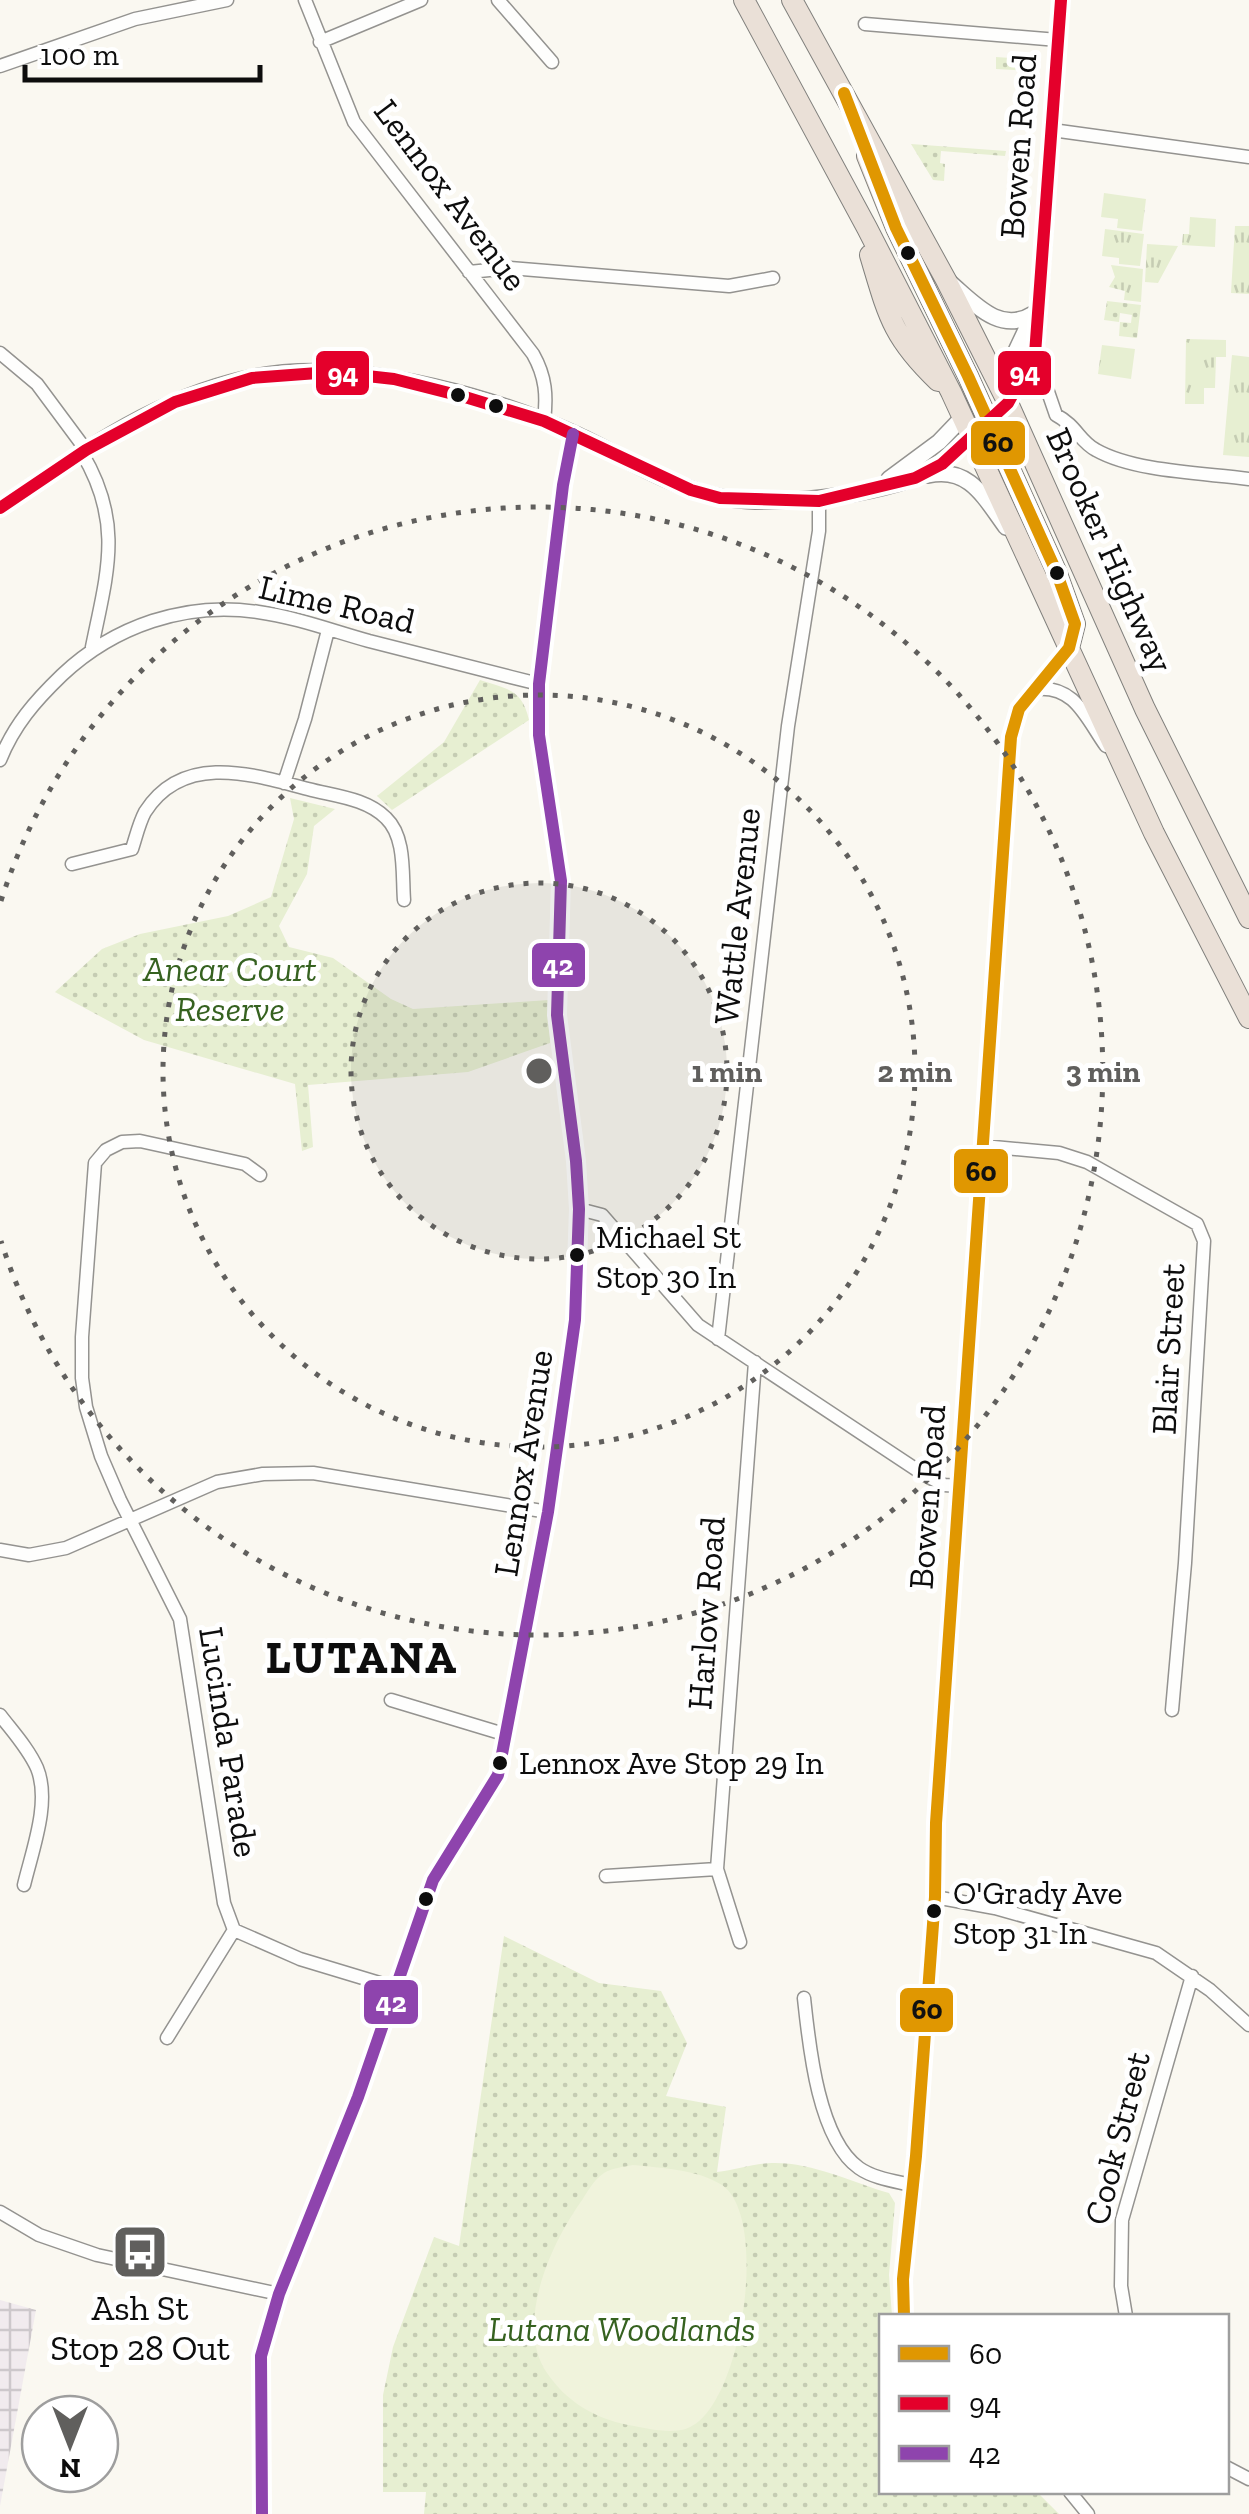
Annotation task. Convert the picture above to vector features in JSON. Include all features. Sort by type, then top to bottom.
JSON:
[{"type":"highway","points":[[744,0],[856,208],[887,310],[904,345],[951,392],[1129,780],[1249,1018]]},
{"type":"highway","name":"Brooker Highway","points":[[792,0],[946,280],[1008,404],[1145,709],[1249,918]]},
{"type":"highway","points":[[844,93],[896,228],[1068,602],[1076,628],[1069,648]]},
{"type":"highway","points":[[962,418],[997,384]]},
{"type":"highway","name":"Bowen Road","points":[[970,438],[1008,404]]},
{"type":"street","points":[[0,66],[134,19],[228,0]]},
{"type":"street","name":"Lennox Avenue","points":[[305,0],[354,122],[541,368],[547,401],[544,422]]},
{"type":"street","points":[[320,42],[421,0]]},
{"type":"street","points":[[498,0],[552,62]]},
{"type":"street","name":"Bowen Road","points":[[1008,404],[1035,354],[1062,0]]},
{"type":"street","points":[[865,24],[1058,40]]},
{"type":"street","points":[[1052,130],[1249,157]]},
{"type":"street","points":[[469,272],[510,268],[730,286],[773,278]]},
{"type":"street","points":[[946,280],[986,314],[999,320],[1016,321],[1033,314]]},
{"type":"street","name":"Bowen Road","points":[[997,384],[1039,297]]},
{"type":"street","points":[[0,354],[37,384],[84,452],[106,506],[110,544],[92,647]]},
{"type":"street","points":[[1035,354],[1056,416],[1072,423],[1095,450],[1143,464],[1249,479]]},
{"type":"street","points":[[0,508],[84,452],[175,402],[215,387],[285,373],[331,372],[394,380],[544,422],[692,490],[720,498],[818,501],[950,472],[964,478],[1030,560]]},
{"type":"street","points":[[878,487],[915,462],[962,418]]},
{"type":"street","name":"Lennox Avenue","points":[[262,2514],[262,2356],[279,2294],[358,2096],[433,1880],[498,1775],[548,1512],[575,1320],[579,1209],[557,1015],[561,881],[539,734],[539,684],[563,485],[573,434]]},
{"type":"street","points":[[914,478],[942,464],[970,438]]},
{"type":"street","name":"Wattle Avenue","points":[[718,1339],[788,726],[819,531],[818,501]]},
{"type":"street","name":"Lime Road","points":[[0,760],[12,732],[38,698],[92,647],[167,616],[210,610],[258,612],[539,684]]},
{"type":"street","points":[[284,782],[306,719],[328,630]]},
{"type":"street","name":"Bowen Road","points":[[904,2314],[1010,737],[1018,710],[1069,648]]},
{"type":"street","points":[[1036,688],[1053,688],[1070,695],[1129,780]]},
{"type":"street","points":[[72,864],[132,849],[143,815],[159,794],[186,778],[218,770],[368,804],[387,819],[398,835],[404,900]]},
{"type":"street","name":"Lucinda Parade","points":[[234,1930],[224,1903],[180,1618],[100,1456],[82,1378],[83,1318],[95,1163],[106,1150],[122,1142],[140,1141],[245,1164],[260,1175]]},
{"type":"street","name":"Blair Street","points":[[983,1146],[1026,1148],[1087,1162],[1197,1224],[1204,1241],[1172,1710]]},
{"type":"street","points":[[579,1209],[602,1215],[680,1308],[718,1339],[922,1474],[960,1486]]},
{"type":"street","name":"Harlow Road","points":[[740,1942],[717,1869],[756,1362]]},
{"type":"street","points":[[0,1550],[29,1555],[66,1548],[217,1482],[262,1474],[314,1473],[548,1512]]},
{"type":"street","points":[[391,1700],[507,1735]]},
{"type":"street","points":[[0,1715],[28,1750],[41,1782],[42,1802],[24,1886]]},
{"type":"street","points":[[606,1876],[717,1869]]},
{"type":"street","points":[[934,1897],[984,1905],[1156,1953],[1192,1976],[1249,2024]]},
{"type":"street","points":[[167,2038],[234,1930],[300,1958],[396,1988]]},
{"type":"street","name":"Cook Street","points":[[1126,2314],[1121,2286],[1122,2220],[1192,1976]]},
{"type":"street","points":[[804,1998],[810,2052],[833,2136],[858,2168],[911,2186]]},
{"type":"street","points":[[0,2212],[39,2235],[97,2255],[279,2294]]},
{"type":"street","points":[[1072,2494],[1088,2514]]},
{"type":"shaded area","points":[[0,2300],[36,2310],[0,2506]]},
{"type":"green space","points":[[996,57],[1037,60],[1034,108],[1022,107],[1023,97],[1028,97],[1029,71],[996,69]]},
{"type":"green space","points":[[911,144],[1006,151],[1005,156],[941,151],[944,181],[933,180]]},
{"type":"green space","points":[[1104,193],[1146,199],[1142,231],[1117,228],[1118,219],[1101,217]]},
{"type":"green space","points":[[1190,217],[1216,219],[1215,247],[1182,245],[1183,234],[1189,234]]},
{"type":"green space","points":[[1235,226],[1249,226],[1249,294],[1231,293]]},
{"type":"green space","points":[[1105,229],[1144,234],[1140,266],[1119,264],[1119,258],[1102,256]]},
{"type":"green space","points":[[1147,244],[1178,246],[1158,283],[1145,282]]},
{"type":"green space","points":[[1111,265],[1143,269],[1141,302],[1124,300],[1125,291],[1109,287],[1115,277]]},
{"type":"green space","points":[[1107,301],[1141,305],[1137,338],[1119,336],[1120,322],[1131,323],[1132,315],[1120,313],[1119,322],[1104,320]]},
{"type":"green space","points":[[1186,339],[1226,340],[1226,357],[1216,357],[1215,388],[1204,388],[1204,404],[1185,404]]},
{"type":"green space","points":[[1102,345],[1135,349],[1131,379],[1098,374]]},
{"type":"green space","points":[[1232,355],[1249,357],[1249,457],[1223,455]]},
{"type":"green space","points":[[480,680],[518,696],[529,720],[392,810],[377,796],[444,742]]},
{"type":"green space","name":"Anear Court Reserve","points":[[290,798],[335,809],[314,826],[307,874],[279,926],[289,947],[333,958],[391,999],[413,1009],[549,1000],[550,1043],[468,1072],[308,1085],[313,1147],[302,1151],[295,1084],[144,1040],[55,992],[102,949],[140,934],[228,916],[271,897],[294,819]]},
{"type":"green space","name":"Lutana Woodlands","points":[[504,1936],[599,1983],[661,1991],[687,2043],[666,2096],[726,2107],[717,2172],[766,2163],[817,2169],[889,2193],[895,2203],[889,2275],[892,2314],[879,2314],[879,2494],[1039,2494],[1059,2514],[424,2514],[426,2492],[383,2492],[383,2395],[393,2347],[434,2237],[459,2246]]},
{"type":"green space","points":[[633,2165],[690,2172],[722,2185],[737,2204],[745,2234],[747,2270],[735,2350],[723,2386],[707,2413],[681,2430],[628,2425],[604,2418],[572,2400],[547,2373],[534,2332],[540,2285],[569,2220],[597,2179],[610,2170]]},
{"type":"transit line","name":"94","points":[[0,508],[86,450],[175,402],[252,378],[331,372],[394,379],[544,421],[691,490],[720,498],[819,501],[915,478],[942,464],[1008,403],[1035,354],[1061,0]]},
{"type":"transit line","name":"60","points":[[844,93],[896,228],[968,376],[1056,571],[1075,624],[1069,648],[1019,709],[1011,737],[936,1823],[935,1897],[903,2279],[904,2314]]},
{"type":"transit line","name":"42","points":[[262,2514],[261,2356],[279,2294],[358,2097],[433,1880],[498,1775],[548,1512],[575,1320],[579,1209],[557,1015],[561,881],[539,735],[539,684],[563,485],[573,434]]},
{"type":"place","name":"Michael St Stop 30 In","points":[[577,1255]]},
{"type":"place","name":"Lennox Ave Stop 29 In","points":[[500,1763]]},
{"type":"place","name":"O'Grady Ave Stop 31 In","points":[[934,1911]]},
{"type":"place","name":"Ash St Stop 28 Out","points":[[140,2252]]},
{"type":"district","name":"LUTANA","points":[[362,1658]]}]
